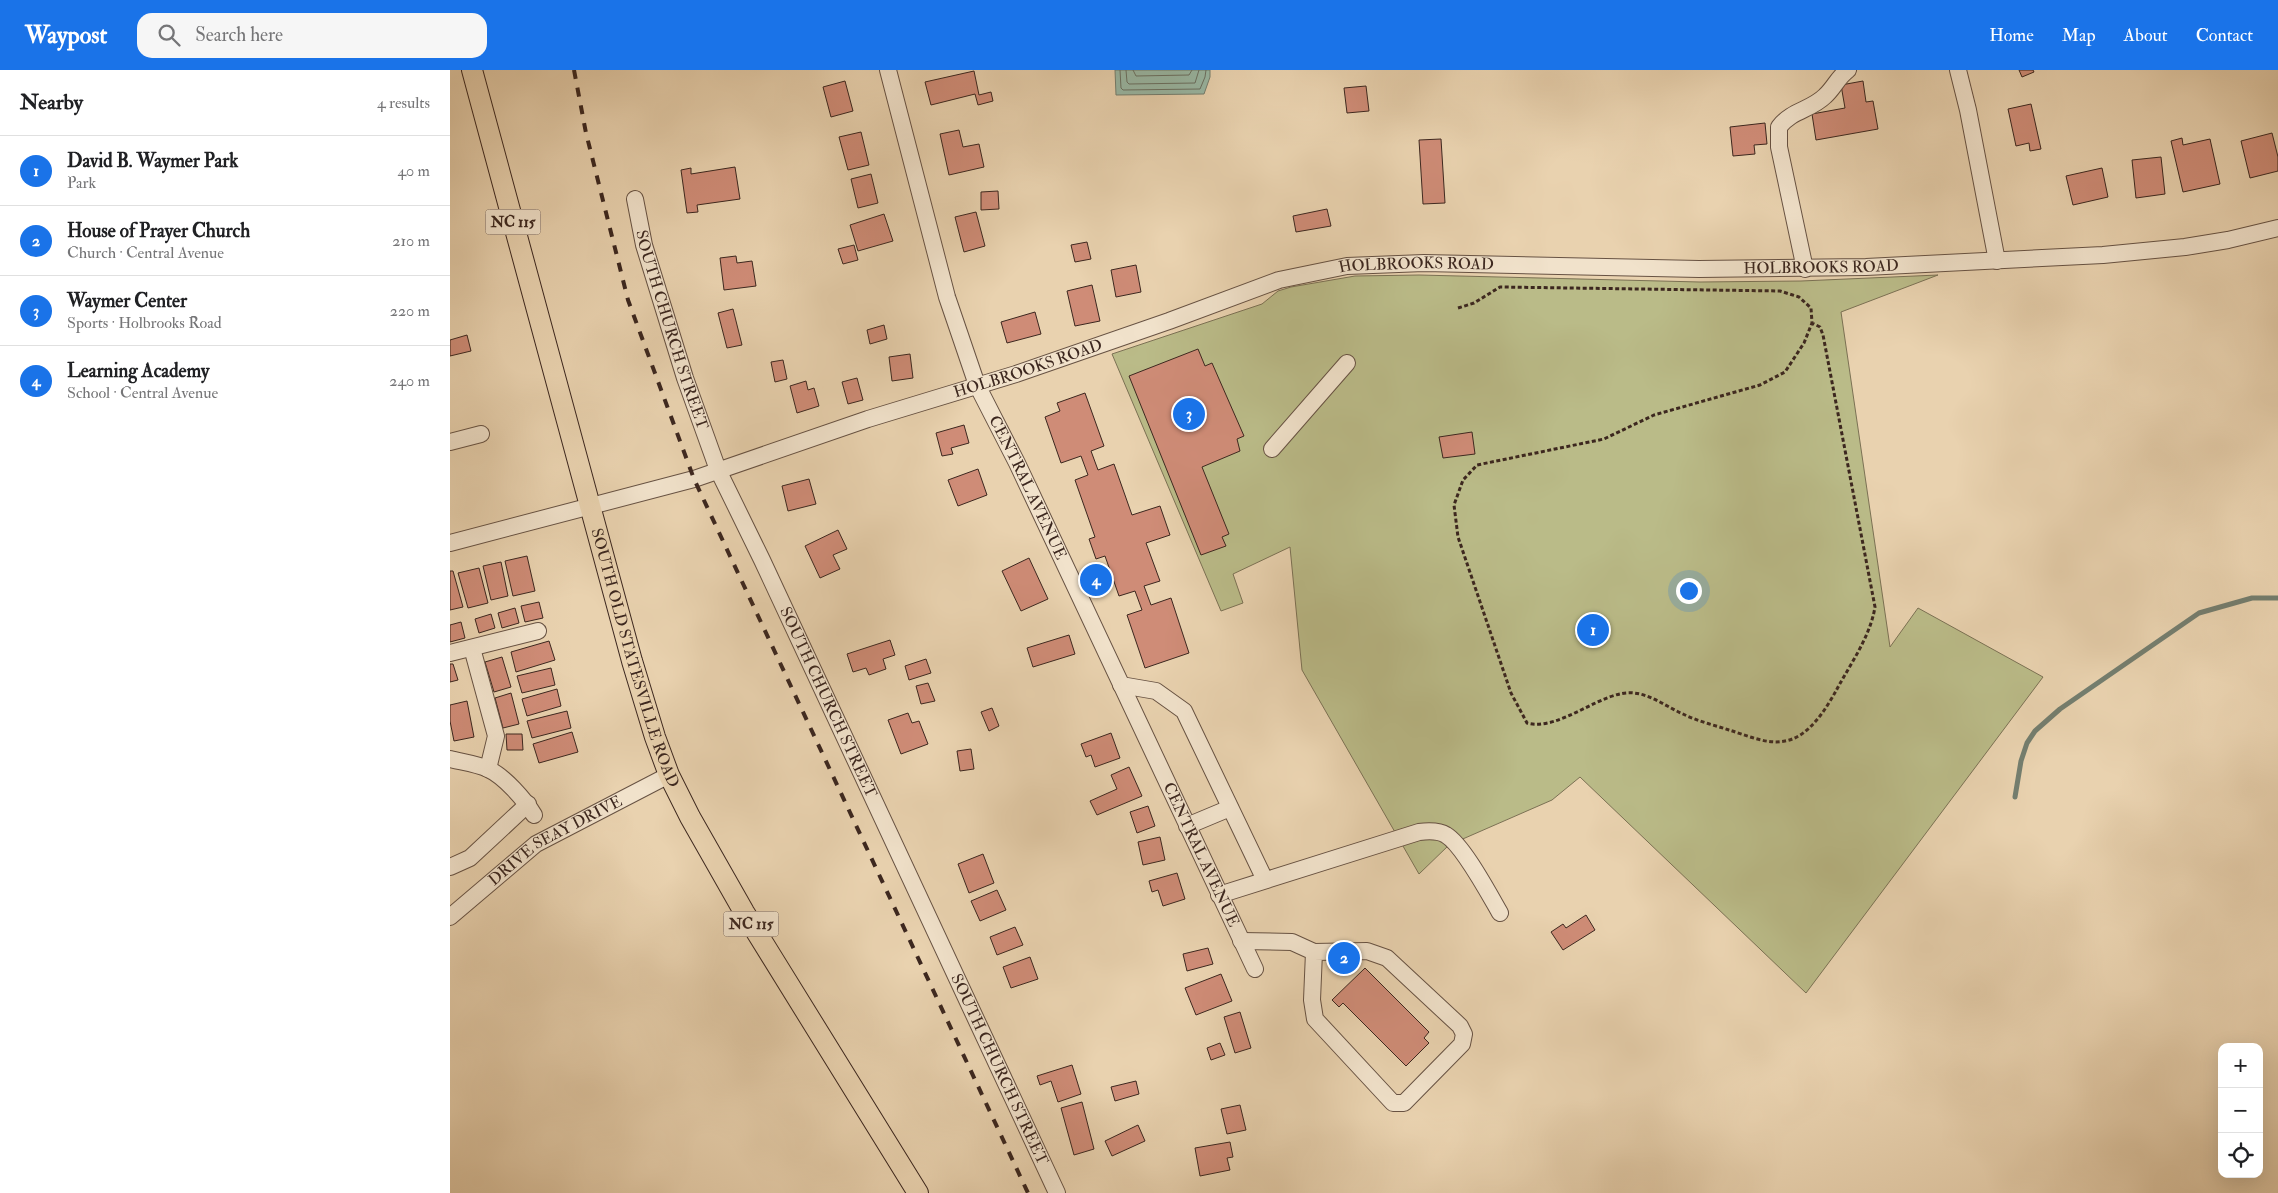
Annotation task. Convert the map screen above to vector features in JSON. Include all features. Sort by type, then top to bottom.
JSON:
[{"type":"main road","name":"SOUTH OLD STATESVILLE ROAD","points":[[472,70],[632,661],[655,737],[669,775],[720,873],[918,1193]]},
{"type":"street","name":"CENTRAL AVENUE","points":[[888,70],[920,202],[947,297],[977,385],[1017,463],[1255,969]]},
{"type":"street","points":[[1805,269],[1779,147],[1779,127],[1793,114],[1825,96],[1848,70]]},
{"type":"street","points":[[1958,70],[1968,110],[1997,261]]},
{"type":"street","name":"SOUTH CHURCH STREET","points":[[635,199],[644,245],[685,378],[718,470],[762,560],[1058,1193]]},
{"type":"street","name":"HOLBROOKS ROAD","points":[[450,543],[694,479],[868,419],[1016,374],[1169,321],[1279,280],[1347,266],[1424,263],[1805,269],[2103,255],[2185,247],[2228,240],[2278,228]]},
{"type":"street","points":[[1272,449],[1346,363]]},
{"type":"street","points":[[450,442],[481,434]]},
{"type":"street","points":[[450,654],[538,631]]},
{"type":"street","points":[[472,648],[496,736],[488,769]]},
{"type":"street","points":[[1121,685],[1156,691],[1184,711],[1265,880]]},
{"type":"street","points":[[450,760],[488,769],[508,784],[531,810],[470,858],[450,867]]},
{"type":"street","name":"DRIVE SEAY DRIVE","points":[[450,917],[536,844],[669,775]]},
{"type":"street","points":[[1187,826],[1230,808]]},
{"type":"street","points":[[1219,894],[1418,832],[1432,831],[1446,835],[1460,850],[1500,913]]},
{"type":"street","points":[[1241,941],[1292,942],[1314,952],[1367,951],[1387,958],[1460,1026],[1464,1034],[1462,1044],[1404,1103],[1393,1103],[1315,1019],[1312,1000],[1314,952]]},
{"type":"path","points":[[1458,308],[1474,303],[1500,287],[1780,291],[1799,297],[1811,308],[1812,323],[1804,343],[1784,372],[1760,385],[1654,415],[1604,439],[1477,465],[1463,480],[1454,505],[1458,537],[1511,693],[1527,724],[1536,726],[1549,724],[1618,695],[1634,693],[1656,700],[1683,714],[1759,740],[1784,741],[1803,732],[1826,708],[1872,624],[1875,607],[1823,335],[1820,327],[1812,323]]},
{"type":"green space","points":[[1419,275],[1700,282],[1801,281],[1938,275],[1841,312],[1890,647],[1918,608],[2043,677],[1806,993],[1580,777],[1552,800],[1449,845],[1419,874],[1302,670],[1290,547],[1233,574],[1243,603],[1221,611],[1112,354],[1262,304],[1278,291],[1291,287],[1355,276]]},
{"type":"water","points":[[1115,70],[1210,70],[1210,77],[1204,94],[1116,95]]},
{"type":"building","points":[[2019,70],[2033,70],[2034,72],[2022,77]]},
{"type":"building","points":[[974,71],[979,95],[991,92],[993,101],[978,105],[975,94],[931,105],[925,82]]},
{"type":"building","points":[[845,81],[853,111],[831,117],[823,87]]},
{"type":"building","points":[[1863,81],[1866,102],[1873,101],[1878,129],[1816,140],[1812,114],[1845,108],[1841,85]]},
{"type":"building","points":[[1366,86],[1369,111],[1347,113],[1344,88]]},
{"type":"building","points":[[2031,104],[2041,149],[2030,151],[2029,143],[2016,146],[2008,109]]},
{"type":"building","points":[[1765,123],[1767,144],[1754,145],[1755,154],[1733,156],[1730,127]]},
{"type":"building","points":[[959,130],[963,147],[979,144],[984,167],[949,175],[940,134]]},
{"type":"building","points":[[861,132],[869,165],[848,170],[839,137]]},
{"type":"building","points":[[2272,133],[2278,157],[2278,171],[2250,178],[2241,141]]},
{"type":"building","points":[[2182,138],[2183,145],[2210,139],[2220,184],[2183,192],[2171,141]]},
{"type":"building","points":[[1441,139],[1445,203],[1423,204],[1419,140]]},
{"type":"building","points":[[2161,157],[2165,194],[2136,198],[2132,160]]},
{"type":"building","points":[[735,167],[740,199],[697,205],[698,212],[687,213],[681,170],[691,168],[691,174]]},
{"type":"building","points":[[2102,168],[2108,197],[2073,205],[2066,176]]},
{"type":"building","points":[[871,174],[878,203],[858,208],[851,179]]},
{"type":"building","points":[[998,191],[999,209],[981,210],[981,192]]},
{"type":"building","points":[[1327,209],[1331,226],[1296,232],[1293,216]]},
{"type":"building","points":[[976,212],[985,246],[964,252],[955,217]]},
{"type":"building","points":[[884,214],[893,241],[858,251],[850,225]]},
{"type":"building","points":[[1087,242],[1091,259],[1075,262],[1071,245]]},
{"type":"building","points":[[854,245],[858,260],[843,264],[838,249]]},
{"type":"building","points":[[736,256],[737,263],[752,261],[756,286],[724,290],[720,258]]},
{"type":"building","points":[[1136,265],[1141,292],[1116,297],[1111,270]]},
{"type":"building","points":[[1092,285],[1100,321],[1075,326],[1067,291]]},
{"type":"building","points":[[733,309],[742,345],[727,348],[718,313]]},
{"type":"building","points":[[1035,312],[1041,334],[1007,343],[1001,322]]},
{"type":"building","points":[[884,325],[887,339],[870,344],[867,330]]},
{"type":"building","points":[[467,335],[471,351],[450,356],[450,340]]},
{"type":"building","points":[[1198,349],[1205,366],[1212,363],[1244,436],[1237,439],[1240,451],[1202,467],[1229,534],[1222,537],[1226,546],[1201,555],[1129,376]]},
{"type":"building","points":[[910,354],[913,378],[892,381],[889,357]]},
{"type":"building","points":[[783,360],[787,379],[775,382],[771,362]]},
{"type":"building","points":[[857,378],[863,400],[848,404],[842,382]]},
{"type":"building","points":[[806,381],[808,390],[814,388],[819,406],[797,413],[790,386]]},
{"type":"building","points":[[1085,393],[1104,446],[1091,451],[1098,470],[1114,464],[1132,515],[1160,506],[1170,535],[1146,543],[1160,581],[1144,586],[1151,605],[1171,598],[1189,653],[1145,668],[1127,615],[1142,610],[1135,591],[1119,596],[1105,556],[1096,559],[1089,539],[1095,537],[1075,480],[1088,475],[1081,456],[1061,463],[1045,417],[1060,411],[1057,403]]},
{"type":"building","points":[[964,425],[969,443],[951,448],[953,454],[942,456],[936,433]]},
{"type":"building","points":[[1472,432],[1475,454],[1443,458],[1439,437]]},
{"type":"building","points":[[978,469],[987,495],[958,506],[948,480]]},
{"type":"building","points":[[809,479],[816,504],[788,511],[782,486]]},
{"type":"building","points":[[838,530],[847,549],[833,555],[840,569],[820,578],[805,546]]},
{"type":"building","points":[[527,556],[535,591],[513,596],[505,561]]},
{"type":"building","points":[[1029,558],[1048,599],[1021,611],[1002,571]]},
{"type":"building","points":[[501,562],[508,596],[491,600],[483,566]]},
{"type":"building","points":[[479,568],[488,603],[468,608],[458,573]]},
{"type":"building","points":[[450,571],[453,571],[463,607],[450,610]]},
{"type":"building","points":[[539,602],[543,618],[525,622],[521,606]]},
{"type":"building","points":[[515,608],[519,623],[502,628],[498,613]]},
{"type":"building","points":[[491,614],[495,628],[479,633],[475,619]]},
{"type":"building","points":[[461,622],[465,638],[450,642],[450,625]]},
{"type":"building","points":[[1069,635],[1075,654],[1033,667],[1027,648]]},
{"type":"building","points":[[890,640],[895,655],[883,659],[886,669],[869,675],[866,668],[853,672],[847,654]]},
{"type":"building","points":[[549,641],[555,660],[516,672],[511,652]]},
{"type":"building","points":[[502,657],[511,687],[494,692],[485,662]]},
{"type":"building","points":[[926,659],[931,673],[909,680],[905,666]]},
{"type":"building","points":[[450,664],[453,664],[458,680],[450,682]]},
{"type":"building","points":[[551,668],[555,685],[522,693],[517,676]]},
{"type":"building","points":[[928,683],[935,701],[921,704],[916,686]]},
{"type":"building","points":[[557,689],[561,706],[527,716],[522,699]]},
{"type":"building","points":[[511,693],[519,724],[503,728],[495,698]]},
{"type":"building","points":[[467,701],[474,737],[454,741],[450,721],[450,705]]},
{"type":"building","points":[[992,708],[999,726],[989,731],[981,712]]},
{"type":"building","points":[[567,711],[571,728],[532,738],[527,721]]},
{"type":"building","points":[[908,713],[912,723],[919,721],[928,744],[901,754],[888,720]]},
{"type":"building","points":[[572,732],[578,752],[539,763],[533,744]]},
{"type":"building","points":[[1111,733],[1120,758],[1095,767],[1091,755],[1086,757],[1081,744]]},
{"type":"building","points":[[506,734],[522,734],[523,750],[507,750]]},
{"type":"building","points":[[971,749],[974,769],[960,771],[957,751]]},
{"type":"building","points":[[1129,767],[1142,796],[1097,815],[1090,801],[1117,789],[1111,775]]},
{"type":"building","points":[[1148,806],[1155,826],[1137,833],[1130,812]]},
{"type":"building","points":[[1160,837],[1165,860],[1143,865],[1138,842]]},
{"type":"building","points":[[983,854],[994,883],[969,893],[958,864]]},
{"type":"building","points":[[1177,873],[1185,899],[1163,906],[1158,890],[1152,892],[1149,881]]},
{"type":"building","points":[[997,890],[1006,910],[980,921],[971,901]]},
{"type":"building","points":[[1586,915],[1595,930],[1563,950],[1551,932],[1563,924],[1566,928]]},
{"type":"building","points":[[1015,927],[1023,945],[997,955],[990,937]]},
{"type":"building","points":[[1208,948],[1213,964],[1187,971],[1183,954]]},
{"type":"building","points":[[1030,957],[1038,979],[1011,988],[1003,967]]},
{"type":"building","points":[[1365,968],[1429,1032],[1424,1038],[1429,1043],[1406,1066],[1343,1003],[1339,1007],[1332,1000]]},
{"type":"building","points":[[1221,974],[1232,1001],[1196,1015],[1185,988]]},
{"type":"building","points":[[1240,1012],[1251,1048],[1235,1053],[1224,1017]]},
{"type":"building","points":[[1220,1043],[1225,1055],[1211,1060],[1207,1048]]},
{"type":"building","points":[[1072,1065],[1081,1094],[1058,1102],[1051,1081],[1040,1085],[1037,1076]]},
{"type":"building","points":[[1136,1081],[1139,1094],[1115,1101],[1111,1087]]},
{"type":"building","points":[[1082,1102],[1094,1149],[1074,1155],[1061,1108]]},
{"type":"building","points":[[1240,1105],[1246,1130],[1227,1134],[1221,1109]]},
{"type":"building","points":[[1138,1125],[1145,1141],[1112,1156],[1105,1141]]},
{"type":"building","points":[[1230,1142],[1233,1157],[1227,1158],[1230,1170],[1200,1176],[1195,1148]]},
{"type":"waterway","points":[[2015,797],[2021,761],[2027,743],[2035,731],[2060,709],[2199,613],[2252,598],[2278,598]]},
{"type":"railway","points":[[574,70],[586,133],[628,300],[694,479],[1028,1193]]},
{"type":"place","name":"Waymer Center","points":[[1189,414]]},
{"type":"place","name":"Learning Academy","points":[[1096,580]]},
{"type":"place","name":"David B. Waymer Park","points":[[1593,630]]},
{"type":"place","name":"House of Prayer Church","points":[[1344,958]]}]
